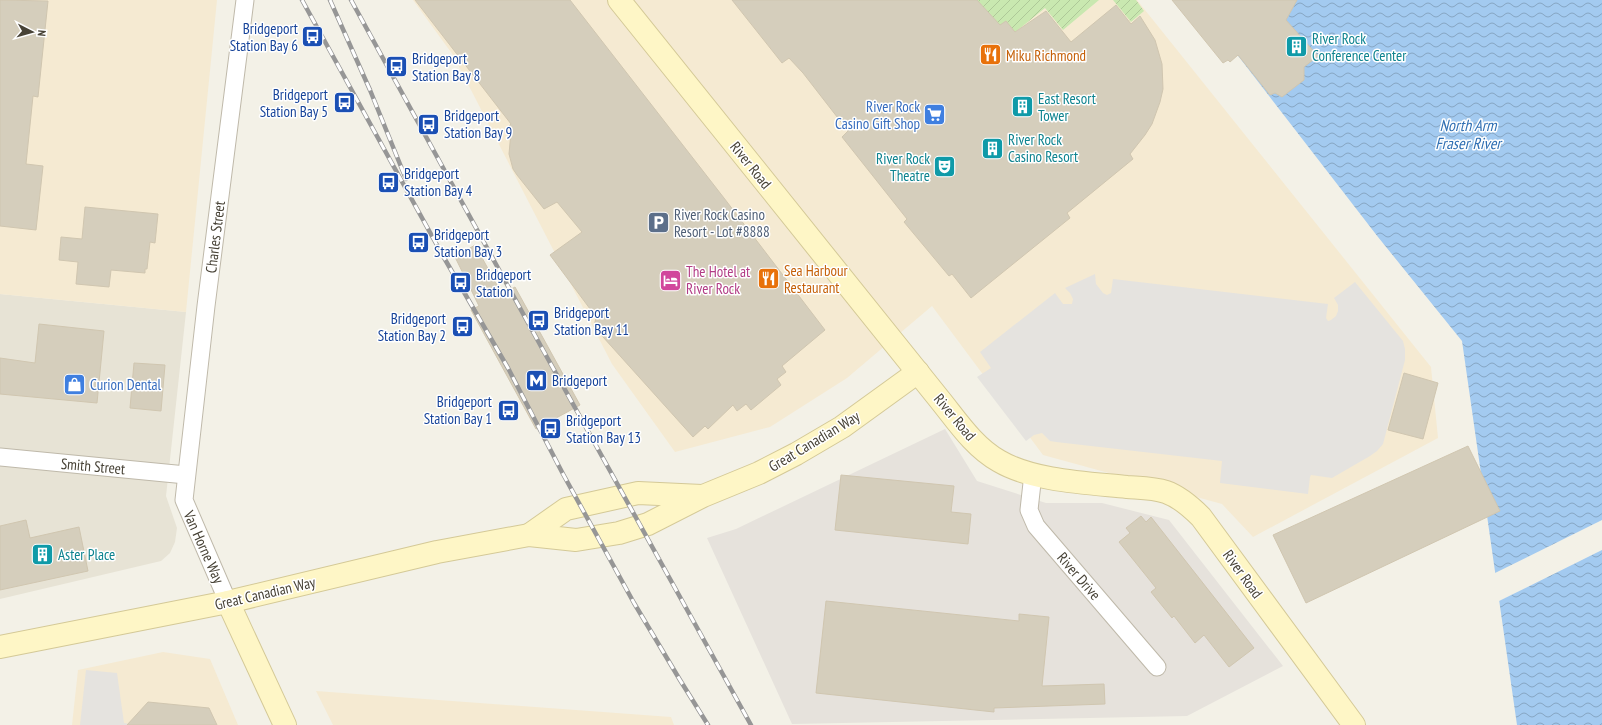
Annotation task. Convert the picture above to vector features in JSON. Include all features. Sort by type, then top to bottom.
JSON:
[{"type":"street","name":"Charles Street","points":[[186,475],[245,0]]},
{"type":"street","name":"River Road","points":[[619,0],[971,438],[983,450],[999,462],[1033,474],[1064,480],[1149,489],[1166,492],[1182,500],[1201,517],[1354,725]]},
{"type":"street","name":"Great Canadian Way","points":[[0,647],[228,602],[437,552],[529,535],[576,540],[619,533],[648,524],[703,496],[759,473],[796,454],[842,427],[918,372]]},
{"type":"street","name":"Smith Street","points":[[0,457],[186,475]]},
{"type":"street","name":"River Drive","points":[[1033,474],[1029,510],[1036,526],[1157,667]]},
{"type":"street","name":"Van Horne Way","points":[[186,475],[184,500],[228,602],[285,725]]},
{"type":"street","name":"Great Canadian Way","points":[[529,535],[566,509],[638,493],[703,496]]},
{"type":"shaded area","points":[[0,0],[217,0],[186,312],[0,294]]},
{"type":"shaded area","points":[[413,0],[1137,0],[1431,367],[1438,438],[1253,537],[1222,504],[1043,455],[932,306],[847,378],[770,427],[675,452],[612,364],[453,55]]},
{"type":"shaded area","points":[[1095,274],[1096,284],[1103,293],[1107,295],[1111,293],[1113,279],[1328,304],[1326,318],[1328,321],[1336,316],[1338,311],[1338,305],[1334,298],[1355,282],[1403,341],[1405,349],[1405,360],[1383,444],[1370,456],[1332,478],[1311,475],[1308,494],[1220,483],[1222,461],[1056,442],[1050,441],[1042,433],[1034,435],[1026,441],[977,377],[991,368],[980,352],[1055,293],[1063,304],[1072,304],[1073,299],[1065,288]]},
{"type":"shaded area","points":[[0,294],[186,312],[166,496],[177,528],[175,542],[170,553],[161,561],[0,599]]},
{"type":"shaded area","points":[[945,429],[977,481],[1046,503],[1102,503],[1169,520],[1283,666],[1187,716],[792,724],[707,538],[736,529]]},
{"type":"shaded area","points":[[163,652],[210,659],[238,725],[72,725],[78,670]]},
{"type":"shaded area","points":[[86,670],[117,673],[124,723],[135,725],[80,725]]},
{"type":"shaded area","points":[[316,691],[671,717],[674,725],[333,725]]},
{"type":"green space","points":[[976,0],[1099,0],[1063,30],[1045,8],[1013,34],[1000,29]]},
{"type":"green space","points":[[1113,0],[1136,0],[1144,11],[1131,22]]},
{"type":"water","name":"North Arm Fraser River","points":[[1195,0],[1602,0],[1602,725],[1517,725],[1462,341],[1378,237]]},
{"type":"pier","points":[[1602,520],[1602,550],[1497,602],[1493,574]]},
{"type":"building","points":[[0,0],[48,1],[38,97],[33,96],[26,164],[43,166],[36,230],[0,226]]},
{"type":"building","name":"River Rock Casino Resort - Lot #8888","points":[[415,0],[570,0],[825,330],[782,366],[786,372],[777,379],[781,385],[751,410],[746,404],[737,411],[733,405],[708,429],[705,426],[693,437],[594,327],[596,317],[550,255],[582,232],[557,202],[544,209],[517,175],[513,169],[509,154],[511,132],[508,127],[511,124]]},
{"type":"building","name":"River Rock Casino Resort","points":[[732,0],[977,0],[1000,25],[1006,21],[1015,32],[1046,11],[1071,42],[1116,5],[1131,24],[1140,16],[1155,40],[1162,64],[1163,89],[1152,124],[1130,154],[1133,159],[1067,213],[1070,218],[971,298],[952,274],[949,276],[904,222],[907,219],[842,137],[848,131],[803,73],[789,58],[782,63]]},
{"type":"building","name":"River Rock Conference Center","points":[[1172,0],[1297,0],[1286,20],[1318,56],[1304,67],[1304,80],[1282,97],[1275,93],[1270,95],[1238,55],[1230,62],[1228,60],[1223,63]]},
{"type":"building","points":[[85,207],[158,214],[155,243],[150,242],[147,269],[145,269],[145,273],[111,270],[109,287],[76,284],[78,262],[59,260],[61,237],[82,239]]},
{"type":"building","points":[[475,245],[502,294],[515,287],[580,405],[536,429],[471,310],[479,306],[455,257]]},
{"type":"building","points":[[39,324],[104,331],[97,403],[0,394],[0,358],[35,363]]},
{"type":"building","points":[[134,363],[165,365],[161,411],[130,408]]},
{"type":"building","points":[[1404,373],[1438,383],[1423,439],[1388,430]]},
{"type":"building","points":[[1468,446],[1500,511],[1306,603],[1273,535]]},
{"type":"building","points":[[841,475],[954,486],[951,512],[971,514],[968,544],[835,530]]},
{"type":"building","points":[[1141,516],[1146,522],[1151,517],[1254,648],[1229,667],[1204,635],[1195,643],[1174,616],[1172,618],[1151,592],[1156,588],[1119,542],[1130,533],[1126,528]]},
{"type":"building","name":"Aster Place","points":[[26,520],[30,538],[79,527],[88,571],[0,590],[0,526]]},
{"type":"building","points":[[826,601],[1019,621],[1019,614],[1049,617],[1042,686],[1104,684],[1105,704],[994,708],[994,712],[816,693]]},
{"type":"building","points":[[148,702],[209,708],[217,725],[127,725]]},
{"type":"railway","points":[[302,0],[443,256],[508,368],[563,474],[634,603],[708,725]]},
{"type":"railway","points":[[330,0],[370,90],[406,179]]},
{"type":"railway","points":[[351,0],[751,725]]},
{"type":"place","name":"Bridgeport Station Bay 6","points":[[313,37]]},
{"type":"place","name":"River Rock Conference Center","points":[[1296,47]]},
{"type":"place","name":"Miku Richmond","points":[[990,55]]},
{"type":"place","name":"Bridgeport Station Bay 8","points":[[396,67]]},
{"type":"place","name":"Bridgeport Station Bay 5","points":[[344,103]]},
{"type":"place","name":"East Resort Tower","points":[[1022,107]]},
{"type":"place","name":"River Rock Casino Gift Shop","points":[[935,115]]},
{"type":"place","name":"Bridgeport Station Bay 9","points":[[429,124]]},
{"type":"place","name":"River Rock Casino Resort","points":[[992,148]]},
{"type":"place","name":"River Rock Theatre","points":[[945,167]]},
{"type":"place","name":"Bridgeport Station Bay 4","points":[[388,182]]},
{"type":"place","name":"River Rock Casino Resort - Lot #8888","points":[[659,223]]},
{"type":"place","name":"Bridgeport Station Bay 3","points":[[418,243]]},
{"type":"place","name":"Sea Harbour Restaurant","points":[[769,279]]},
{"type":"place","name":"The Hotel at River Rock","points":[[671,280]]},
{"type":"place","name":"Bridgeport Station","points":[[460,283]]},
{"type":"place","name":"Bridgeport Station Bay 11","points":[[539,321]]},
{"type":"place","name":"Bridgeport Station Bay 2","points":[[462,327]]},
{"type":"place","name":"Bridgeport","points":[[537,380]]},
{"type":"place","name":"Curion Dental","points":[[75,384]]},
{"type":"place","name":"Bridgeport Station Bay 1","points":[[508,410]]},
{"type":"place","name":"Bridgeport Station Bay 13","points":[[550,429]]},
{"type":"place","name":"Aster Place","points":[[42,554]]}]
